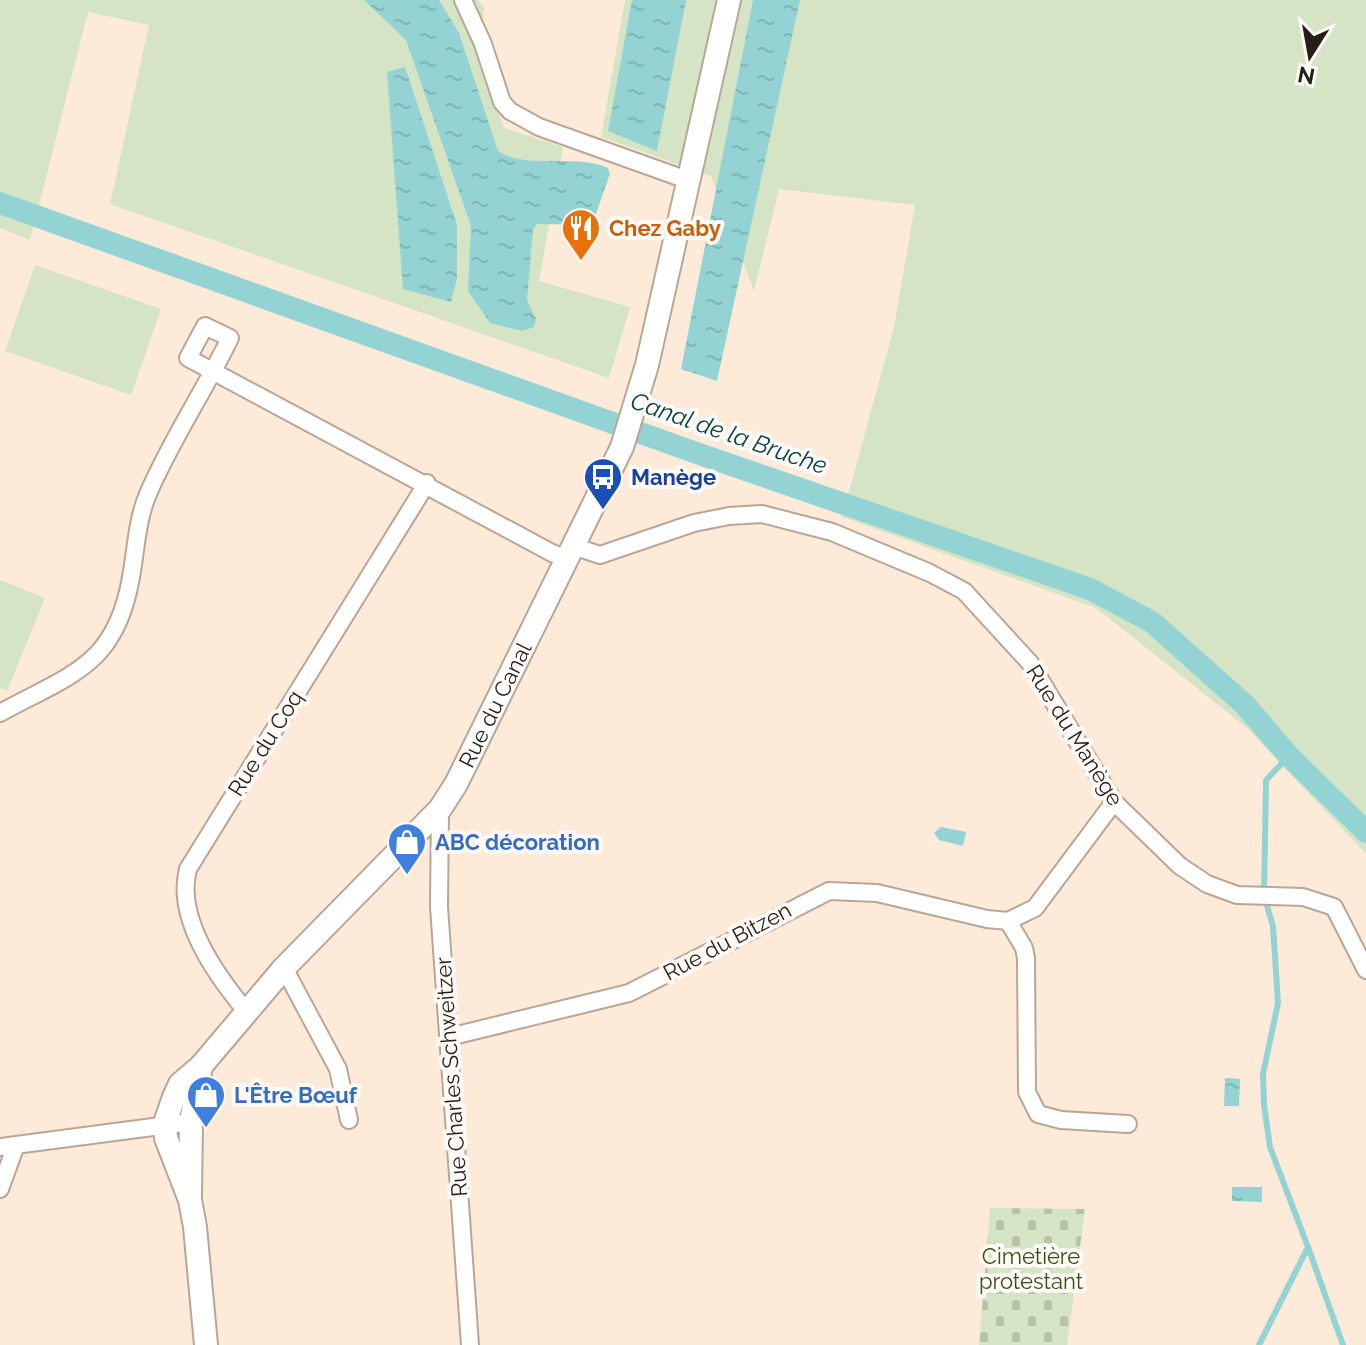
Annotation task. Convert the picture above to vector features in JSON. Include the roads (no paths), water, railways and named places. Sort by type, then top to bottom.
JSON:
[{"type":"main road","name":"Rue du Canal","points":[[165,1123],[180,1084],[201,1066],[284,968],[440,809],[456,784],[622,447],[690,181],[729,0]]},
{"type":"main road","name":"Rue du Canal","points":[[190,1200],[191,1122],[201,1066]]},
{"type":"main road","points":[[165,1123],[169,1154],[190,1200],[205,1303],[206,1345]]},
{"type":"street","points":[[463,0],[483,44],[502,102],[510,111],[539,127],[690,181]]},
{"type":"street","points":[[0,713],[81,669],[110,644],[126,604],[147,495],[214,372],[427,483],[570,552]]},
{"type":"street","name":"Rue du Coq","points":[[246,1011],[223,981],[191,922],[184,890],[188,869],[427,483]]},
{"type":"street","name":"Rue du Manège","points":[[570,552],[600,555],[694,523],[746,513],[811,525],[893,556],[964,591],[1041,676],[1066,726],[1114,802],[1194,876],[1221,890],[1252,898],[1303,897],[1334,907],[1366,970]]},
{"type":"street","points":[[1114,802],[1035,908],[1024,916],[1008,921],[1024,948],[1026,958],[1027,1092],[1038,1114],[1061,1120],[1128,1124]]},
{"type":"street","name":"Rue Charles Schweitzer","points":[[440,809],[437,862],[470,1345]]},
{"type":"street","name":"Rue du Bitzen","points":[[449,1037],[629,993],[829,891],[877,893],[1008,921]]},
{"type":"street","points":[[284,968],[338,1069],[349,1120]]},
{"type":"street","points":[[0,1189],[8,1148],[165,1123],[191,1122]]},
{"type":"water","points":[[364,0],[439,0],[459,33],[498,151],[522,160],[581,162],[608,168],[610,174],[592,225],[537,224],[533,230],[527,300],[536,319],[534,327],[522,331],[490,323],[468,291],[471,226],[406,40]]},
{"type":"water","points":[[632,0],[686,0],[657,151],[608,131]]},
{"type":"water","points":[[753,0],[800,0],[717,381],[681,369]]},
{"type":"water","points":[[405,67],[457,225],[457,278],[451,302],[403,289],[387,72]]},
{"type":"water","points":[[941,827],[966,832],[963,846],[939,840],[934,833]]},
{"type":"water","points":[[1225,1078],[1240,1079],[1239,1106],[1224,1106]]},
{"type":"water","points":[[1232,1187],[1262,1187],[1262,1202],[1232,1201]]},
{"type":"waterway","name":"Canal de la Bruche","points":[[0,203],[688,450],[1090,589],[1152,622],[1245,705],[1289,756],[1366,832]]},
{"type":"waterway","points":[[1259,1345],[1308,1247],[1270,1147],[1264,1105],[1263,1074],[1278,1003],[1273,926],[1264,896],[1266,780],[1289,756]]},
{"type":"waterway","points":[[1308,1247],[1343,1345]]},
{"type":"place","name":"Chez Gaby","points":[[581,262]]},
{"type":"place","name":"Manège","points":[[603,511]]},
{"type":"place","name":"ABC décoration","points":[[407,876]]},
{"type":"place","name":"L'Être Bœuf","points":[[206,1129]]},
{"type":"park label","name":"Cimetière protestant","points":[[1031,1268]]}]
